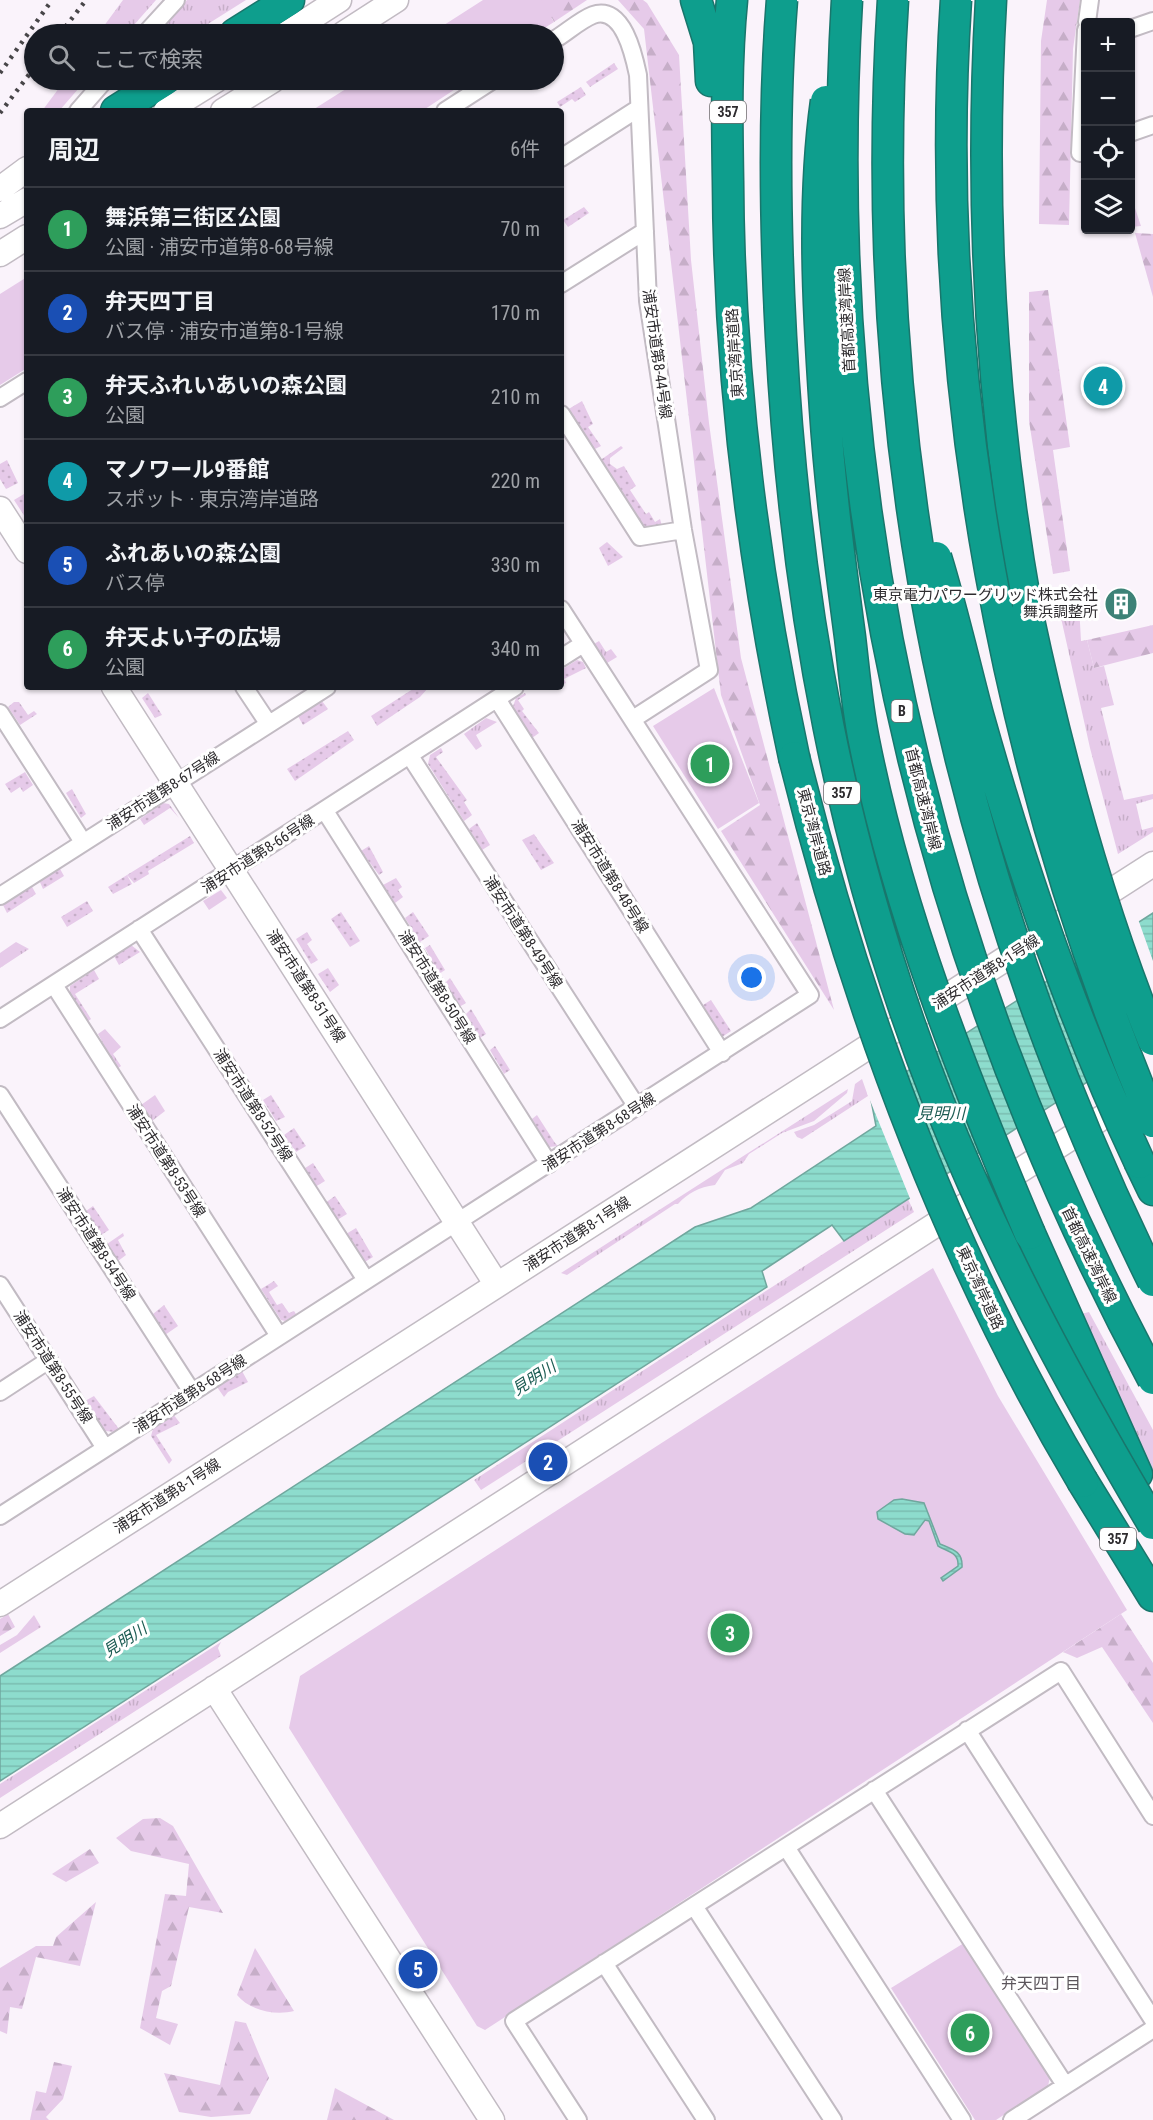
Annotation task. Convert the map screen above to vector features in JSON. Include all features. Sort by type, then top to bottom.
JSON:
[{"type":"highway","points":[[252,24],[290,0]]},
{"type":"highway","points":[[696,0],[709,42],[715,149],[728,202]]},
{"type":"highway","name":"東京湾岸道路","points":[[732,0],[728,90],[730,303],[749,502],[766,616],[794,757],[848,953],[904,1114],[1002,1336],[1083,1482],[1153,1596]]},
{"type":"highway","name":"357","points":[[782,0],[776,157],[778,276],[784,392],[795,519],[809,630],[826,725],[845,805],[890,964],[924,1062],[968,1171],[1052,1344],[1153,1524]]},
{"type":"highway","name":"首都高速湾岸線","points":[[847,0],[844,41],[842,201],[853,409],[865,513],[906,730],[944,879],[1006,1062],[1066,1208],[1153,1379]]},
{"type":"highway","points":[[893,0],[887,156],[888,269],[897,382],[910,496],[951,720],[998,899],[1046,1038],[1107,1185],[1153,1281]]},
{"type":"highway","points":[[956,0],[952,156],[958,302],[971,439],[990,565],[1014,691],[1046,812],[1103,992],[1153,1122]]},
{"type":"highway","points":[[991,0],[986,171],[993,354],[1008,494],[1027,611],[1081,830],[1124,965],[1153,1040]]},
{"type":"highway","points":[[844,41],[826,98],[818,158],[818,272],[832,495],[863,739],[902,891],[966,1079],[1030,1234],[1153,1509]]},
{"type":"highway","points":[[121,108],[149,90]]},
{"type":"highway","points":[[910,496],[934,551],[979,715],[1058,964],[1097,1070],[1153,1190]]},
{"type":"street","points":[[154,24],[176,0]]},
{"type":"street","points":[[302,24],[339,0]]},
{"type":"street","points":[[359,24],[396,0]]},
{"type":"street","points":[[1088,18],[1090,0]]},
{"type":"street","name":"浦安市道第8-44号線","points":[[564,34],[594,14],[606,14],[621,24],[631,44],[638,75],[648,301],[683,530],[709,670],[633,719]]},
{"type":"street","points":[[1135,28],[1153,21]]},
{"type":"street","points":[[1081,126],[1083,72]]},
{"type":"street","points":[[81,108],[96,90]]},
{"type":"street","points":[[171,108],[200,90]]},
{"type":"street","points":[[228,108],[257,90]]},
{"type":"street","points":[[450,108],[478,90]]},
{"type":"street","points":[[564,156],[639,108]]},
{"type":"street","points":[[1081,126],[1081,153]]},
{"type":"street","points":[[1135,133],[1152,127]]},
{"type":"street","points":[[0,189],[24,171]]},
{"type":"street","points":[[0,216],[24,202]]},
{"type":"street","points":[[564,282],[645,231]]},
{"type":"street","points":[[0,254],[24,239]]},
{"type":"street","points":[[0,398],[24,383]]},
{"type":"street","points":[[564,419],[640,537],[683,530]]},
{"type":"street","points":[[0,509],[24,546]]},
{"type":"street","name":"浦安市道第8-68号線","points":[[0,1516],[810,995],[564,614]]},
{"type":"street","points":[[564,656],[583,644]]},
{"type":"street","name":"浦安市道第8-51号線","points":[[116,690],[497,1285]]},
{"type":"street","points":[[246,690],[268,723]]},
{"type":"street","name":"浦安市道第8-67号線","points":[[0,896],[322,690]]},
{"type":"street","name":"浦安市道第8-66号線","points":[[0,1019],[510,690]]},
{"type":"street","name":"浦安市道第8-48号線","points":[[497,699],[722,1053]]},
{"type":"street","points":[[0,712],[84,842]]},
{"type":"street","name":"浦安市道第8-49号線","points":[[410,756],[637,1107]]},
{"type":"street","name":"浦安市道第8-50号線","points":[[325,811],[549,1164]]},
{"type":"street","name":"浦安市道第8-1号線","points":[[0,1604],[1153,864]]},
{"type":"street","name":"浦安市道第8-52号線","points":[[139,929],[366,1280]]},
{"type":"street","name":"浦安市道第8-53号線","points":[[54,985],[279,1336]]},
{"type":"street","points":[[0,1826],[1153,1085]]},
{"type":"street","name":"浦安市道第8-54号線","points":[[0,1095],[192,1392]]},
{"type":"street","name":"浦安市道第8-55号線","points":[[0,1286],[105,1448]]},
{"type":"street","points":[[0,1392],[49,1360]]},
{"type":"street","points":[[578,2120],[514,2021],[1061,1671],[1153,1816]]},
{"type":"street","points":[[214,1688],[492,2120]]},
{"type":"street","points":[[967,1731],[1153,2020]]},
{"type":"street","points":[[874,1790],[1065,2085]]},
{"type":"street","points":[[786,1847],[962,2120]]},
{"type":"street","points":[[694,1906],[833,2120]]},
{"type":"street","points":[[604,1963],[706,2120]]},
{"type":"street","points":[[1012,2120],[1153,2029]]},
{"type":"green space","points":[[123,0],[156,0],[135,24],[105,24]]},
{"type":"green space","points":[[187,0],[246,0],[208,24],[165,24]]},
{"type":"green space","points":[[483,0],[541,0],[554,22],[551,24],[446,24]]},
{"type":"green space","points":[[497,0],[587,0],[554,22],[552,18],[512,24],[460,24]]},
{"type":"green space","points":[[618,0],[643,0],[647,3],[679,55],[691,260],[709,423],[741,658],[834,1010],[721,831],[760,805],[721,695],[644,29]]},
{"type":"green space","points":[[1047,0],[1080,0],[1073,49],[1069,225],[1039,224],[1041,41]]},
{"type":"green space","points":[[614,63],[618,69],[590,87],[586,82]]},
{"type":"green space","points":[[581,87],[586,95],[575,102],[572,99],[560,107],[557,102]]},
{"type":"green space","points":[[58,90],[77,90],[62,108],[44,108]]},
{"type":"green space","points":[[344,90],[454,90],[427,108],[316,108]]},
{"type":"green space","points":[[584,207],[589,213],[568,227],[564,219]]},
{"type":"green space","points":[[1135,208],[1141,226],[1135,227]]},
{"type":"green space","points":[[1135,233],[1153,234],[1153,297]]},
{"type":"green space","points":[[24,279],[24,370],[0,385],[0,294]]},
{"type":"green space","points":[[1048,290],[1070,447],[1053,450],[1070,571],[1053,574],[1029,421],[1029,292]]},
{"type":"green space","points":[[582,401],[593,424],[588,427],[601,446],[593,450],[567,410]]},
{"type":"green space","points":[[621,446],[623,448],[610,458],[610,464],[617,469],[624,466],[636,486],[630,490],[646,514],[649,512],[655,522],[660,519],[662,526],[649,528],[641,524],[599,461]]},
{"type":"green space","points":[[7,460],[18,483],[6,489],[0,479],[0,464]]},
{"type":"green space","points":[[24,494],[24,515],[14,500]]},
{"type":"green space","points":[[607,542],[623,557],[608,566],[599,548]]},
{"type":"green space","points":[[1078,587],[1081,641],[1087,640],[1094,668],[1104,666],[1114,705],[1101,708],[1124,800],[1153,794],[1153,799],[1136,804],[1142,830],[1153,827],[1153,832],[1118,854],[1090,748],[1055,591]]},
{"type":"green space","points":[[1153,625],[1153,653],[1094,668],[1087,640]]},
{"type":"green space","points":[[599,641],[606,652],[611,649],[617,657],[607,663],[594,644]]},
{"type":"green space","points":[[577,660],[583,662],[586,668],[564,679],[564,668]]},
{"type":"green space","points":[[714,688],[759,803],[718,829],[653,726]]},
{"type":"green space","points":[[411,690],[426,690],[420,697],[377,726],[371,716]]},
{"type":"green space","points":[[148,693],[162,715],[155,718],[142,698]]},
{"type":"green space","points":[[525,693],[526,695],[518,700],[524,709],[522,711],[539,733],[532,738],[512,709],[516,698]]},
{"type":"green space","points":[[322,701],[328,709],[303,725],[298,716]]},
{"type":"green space","points":[[14,702],[19,702],[28,715],[34,711],[37,714],[20,725],[8,707]]},
{"type":"green space","points":[[486,718],[497,722],[476,735],[482,746],[476,750],[464,734]]},
{"type":"green space","points":[[348,731],[354,740],[295,781],[287,769]]},
{"type":"green space","points":[[441,748],[443,752],[436,757],[467,800],[464,802],[472,815],[464,821],[428,764],[430,755]]},
{"type":"green space","points":[[25,772],[33,785],[23,792],[20,787],[11,793],[5,784]]},
{"type":"green space","points":[[72,789],[86,814],[81,818],[66,793]]},
{"type":"green space","points":[[163,803],[169,804],[179,818],[170,808],[144,825],[140,819]]},
{"type":"green space","points":[[477,823],[490,845],[482,850],[469,829]]},
{"type":"green space","points":[[534,834],[554,863],[541,870],[522,840]]},
{"type":"green space","points":[[190,836],[194,843],[148,871],[149,874],[134,883],[127,875]]},
{"type":"green space","points":[[369,846],[383,872],[379,875],[361,851]]},
{"type":"green space","points":[[59,867],[64,876],[43,889],[39,880]]},
{"type":"green space","points":[[127,875],[132,884],[113,894],[108,887]]},
{"type":"green space","points":[[396,878],[402,887],[398,890],[403,897],[395,903],[383,885]]},
{"type":"green space","points":[[31,885],[36,894],[7,913],[3,905]]},
{"type":"green space","points":[[221,890],[227,898],[209,910],[203,901]]},
{"type":"green space","points":[[87,901],[93,911],[67,927],[61,917]]},
{"type":"green space","points":[[341,912],[360,941],[350,947],[331,919]]},
{"type":"green space","points":[[413,912],[429,936],[420,942],[405,918]]},
{"type":"green space","points":[[307,932],[312,940],[307,944],[318,960],[311,964],[296,939]]},
{"type":"green space","points":[[16,942],[29,949],[0,968],[0,953]]},
{"type":"green space","points":[[131,945],[140,952],[119,965],[114,956]]},
{"type":"green space","points":[[430,945],[445,970],[439,974],[425,948]]},
{"type":"green space","points":[[328,968],[339,985],[330,992],[318,974]]},
{"type":"green space","points":[[94,970],[99,979],[75,994],[91,1019],[87,1022],[70,995],[70,986]]},
{"type":"green space","points":[[450,978],[466,1003],[459,1007],[445,983]]},
{"type":"green space","points":[[711,1000],[731,1031],[722,1037],[703,1005]]},
{"type":"green space","points":[[471,1009],[486,1034],[480,1038],[466,1014]]},
{"type":"green space","points":[[105,1029],[121,1047],[113,1054],[121,1066],[117,1069],[98,1034]]},
{"type":"green space","points":[[495,1046],[510,1070],[504,1074],[490,1050]]},
{"type":"green space","points":[[862,1079],[868,1096],[802,1139],[797,1137],[794,1132],[814,1125],[852,1101],[855,1084]]},
{"type":"green space","points":[[848,1089],[847,1093],[814,1121],[782,1133],[749,1154],[743,1163],[725,1170],[715,1185],[694,1191],[678,1204],[567,1275],[561,1273]]},
{"type":"green space","points":[[155,1095],[165,1111],[152,1121],[141,1105]]},
{"type":"green space","points":[[271,1095],[285,1117],[276,1121],[263,1100]]},
{"type":"green space","points":[[537,1115],[558,1146],[549,1147],[532,1119]]},
{"type":"green space","points":[[294,1128],[306,1146],[296,1152],[284,1135]]},
{"type":"green space","points":[[313,1163],[325,1181],[315,1187],[302,1170]]},
{"type":"green space","points":[[335,1196],[347,1214],[337,1220],[325,1203]]},
{"type":"green space","points":[[908,1199],[914,1212],[481,1490],[474,1480]]},
{"type":"green space","points":[[93,1206],[109,1230],[101,1235],[86,1211]]},
{"type":"green space","points":[[356,1228],[373,1257],[363,1263],[346,1234]]},
{"type":"green space","points":[[123,1233],[124,1236],[118,1240],[126,1255],[118,1261],[107,1244]]},
{"type":"green space","points":[[933,1268],[998,1396],[1127,1610],[485,2030],[477,2026],[289,1728],[300,1676]]},
{"type":"green space","points":[[274,1281],[278,1286],[269,1292],[277,1305],[282,1303],[289,1313],[294,1311],[296,1314],[285,1321],[281,1320],[261,1289]]},
{"type":"green space","points":[[164,1305],[178,1326],[165,1335],[153,1314]]},
{"type":"green space","points":[[1089,1312],[1153,1430],[1153,1476],[1081,1314]]},
{"type":"green space","points":[[242,1371],[248,1382],[228,1392],[224,1397],[217,1387]]},
{"type":"green space","points":[[94,1396],[119,1429],[115,1432],[105,1431],[85,1401]]},
{"type":"green space","points":[[173,1414],[180,1423],[156,1435],[172,1460],[169,1464],[151,1436],[153,1429]]},
{"type":"green space","points":[[8,1614],[15,1627],[0,1636],[0,1619]]},
{"type":"green space","points":[[1121,1614],[1153,1663],[1153,1723],[1102,1647],[1077,1658],[1063,1652]]},
{"type":"green space","points":[[34,1615],[41,1627],[0,1653],[0,1645],[17,1635]]},
{"type":"green space","points":[[221,1642],[218,1648],[221,1656],[0,1798],[0,1784]]},
{"type":"green space","points":[[160,1818],[173,1826],[223,1913],[189,1907],[171,1986],[162,1991],[156,2018],[178,2024],[170,2045],[140,2028],[165,1894],[186,1896],[189,1864],[131,1851],[116,1838],[143,1819]]},
{"type":"green space","points":[[90,1849],[99,1863],[66,1882],[52,1874]]},
{"type":"green space","points":[[96,1902],[80,1966],[36,1957],[22,2009],[10,2007],[7,2034],[0,2031],[0,1968],[36,1946],[53,1946],[56,1937]]},
{"type":"green space","points":[[964,1943],[1050,2077],[1048,2086],[996,2120],[975,2120],[891,1988]]},
{"type":"green space","points":[[255,1948],[294,2011],[279,2013],[263,2011],[248,2005],[237,1995]]},
{"type":"green space","points":[[235,2021],[246,2023],[269,2078],[250,2114],[211,2117],[179,2112],[164,2073],[220,2085]]},
{"type":"green space","points":[[54,2062],[72,2066],[63,2099],[46,2117],[49,2120],[30,2120],[36,2091],[46,2093]]},
{"type":"green space","points":[[335,2088],[394,2120],[327,2120]]},
{"type":"water","name":"見明川","points":[[1153,913],[1153,1039],[844,1241],[832,1225],[762,1271],[767,1287],[0,1781],[0,1676],[695,1227],[751,1208],[876,1126],[870,1095]]},
{"type":"water","points":[[894,1500],[924,1503],[940,1544],[956,1551],[961,1557],[962,1567],[943,1581],[941,1578],[958,1566],[958,1561],[955,1555],[938,1546],[929,1521],[925,1520],[914,1535],[905,1534],[878,1519],[877,1512]]},
{"type":"pier","points":[[1138,919],[1153,961],[1153,1043],[1142,1050],[1102,942]]},
{"type":"pier","points":[[902,1070],[946,1178],[911,1201],[867,1093]]},
{"type":"railway","points":[[35,24],[52,0]]},
{"type":"railway","points":[[68,24],[86,0]]},
{"type":"railway","points":[[0,73],[24,39]]},
{"type":"railway","points":[[0,113],[24,81]]},
{"type":"place","name":"マノワール9番館","points":[[1103,386]]},
{"type":"place","name":"東京電力パワーグリッド株式会社 舞浜調整所","points":[[1121,604]]},
{"type":"place","name":"舞浜第三街区公園","points":[[710,764]]},
{"type":"place","name":"弁天四丁目","points":[[548,1462]]},
{"type":"place","name":"弁天ふれいあいの森公園","points":[[730,1633]]},
{"type":"place","name":"ふれあいの森公園","points":[[418,1969]]},
{"type":"place","name":"弁天よい子の広場","points":[[970,2033]]},
{"type":"district","name":"弁天四丁目","points":[[1041,1983]]}]
